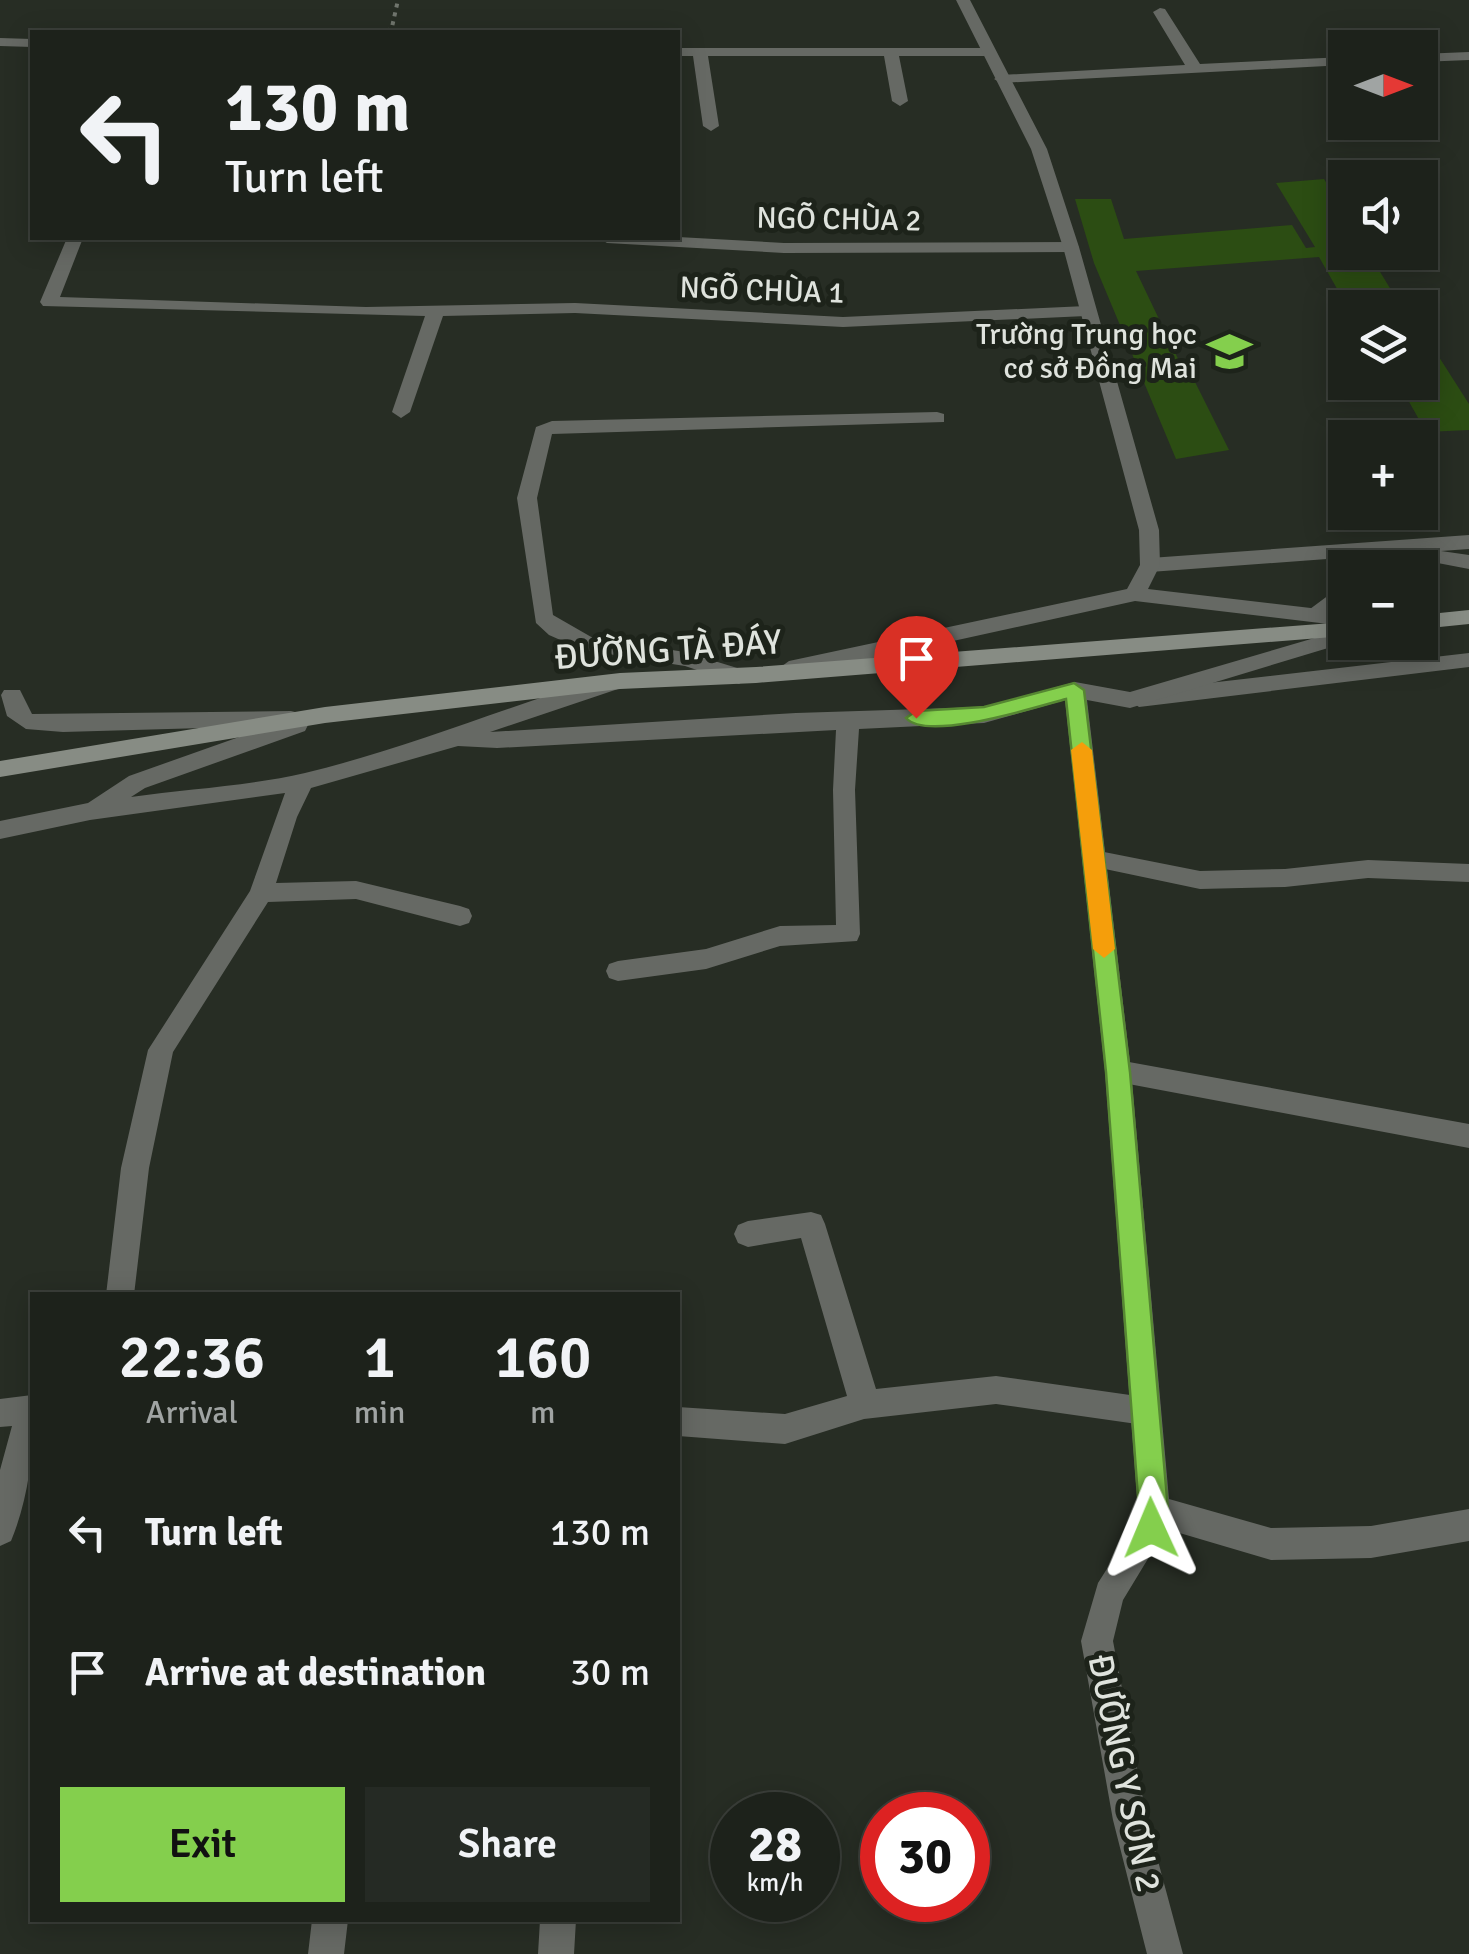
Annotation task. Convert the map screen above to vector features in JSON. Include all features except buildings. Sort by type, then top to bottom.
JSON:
[{"type":"street","points":[[964,0],[986,52],[1039,149],[1070,247],[1149,530],[1150,565],[1135,594]]},
{"type":"street","points":[[1160,12],[1194,68]]},
{"type":"street","points":[[0,42],[30,43]]},
{"type":"street","points":[[680,52],[986,52]]},
{"type":"street","points":[[700,52],[710,126]]},
{"type":"street","points":[[890,54],[900,101]]},
{"type":"street","points":[[1438,57],[1469,56]]},
{"type":"street","points":[[1001,78],[1328,63]]},
{"type":"street","name":"NGÕ CHÙA 1","points":[[74,240],[50,302],[436,311],[575,308],[844,322],[1086,311]]},
{"type":"street","name":"NGÕ CHÙA 2","points":[[642,240],[784,248],[1070,247]]},
{"type":"street","points":[[401,412],[436,311]]},
{"type":"street","points":[[938,418],[564,427],[543,431],[527,498],[543,618],[555,632],[577,641],[688,659],[748,676],[1135,594],[1328,616]]},
{"type":"street","points":[[1150,565],[1469,542]]},
{"type":"street","points":[[1393,548],[1469,562]]},
{"type":"street","points":[[1317,614],[1328,605]]},
{"type":"street","points":[[1438,620],[1469,617]]},
{"type":"street","name":"ĐƯỜNG TÀ ĐÁY","points":[[0,766],[30,765],[325,715],[620,681],[748,676],[1328,634]]},
{"type":"street","points":[[1130,700],[1328,638]]},
{"type":"street","points":[[458,738],[497,740],[984,714],[1074,690],[1130,700],[1469,660]]},
{"type":"street","points":[[0,830],[90,811],[302,782],[458,738],[490,722],[620,681]]},
{"type":"street","points":[[1074,690],[1118,1072],[1154,1510],[1271,1544],[1371,1542],[1469,1525]]},
{"type":"street","points":[[12,695],[15,710],[26,721],[63,724],[214,716],[296,720]]},
{"type":"street","points":[[90,811],[137,782],[325,715]]},
{"type":"street","points":[[618,971],[706,959],[780,936],[848,934],[844,790],[848,722]]},
{"type":"street","points":[[120,1292],[135,1168],[161,1050],[261,893],[285,817],[302,782]]},
{"type":"street","points":[[1094,859],[1200,880],[1285,878],[1368,869],[1469,873]]},
{"type":"street","points":[[261,893],[356,890],[460,916]]},
{"type":"street","points":[[1118,1072],[1469,1136]]},
{"type":"street","points":[[748,1234],[811,1224],[855,1362],[864,1405]]},
{"type":"street","points":[[680,1422],[785,1429],[864,1405],[996,1390],[1144,1411]]},
{"type":"street","points":[[0,1530],[21,1411]]},
{"type":"street","name":"ĐƯỜNG Y SƠN 2","points":[[1154,1510],[1151,1528],[1108,1594],[1097,1642],[1130,1820],[1165,1954]]},
{"type":"street","points":[[326,1954],[330,1922]]},
{"type":"street","points":[[556,1954],[558,1922]]},
{"type":"path","points":[[389,30],[398,0]]},
{"type":"slow traffic","points":[[1082,750],[1104,949]]},
{"type":"place","name":"Trường Trung học cơ sở Đồng Mai","points":[[1230,351]]},
{"type":"route","points":[[916,718],[984,714],[1074,690],[1118,1072],[1154,1510],[1151,1528]]}]
